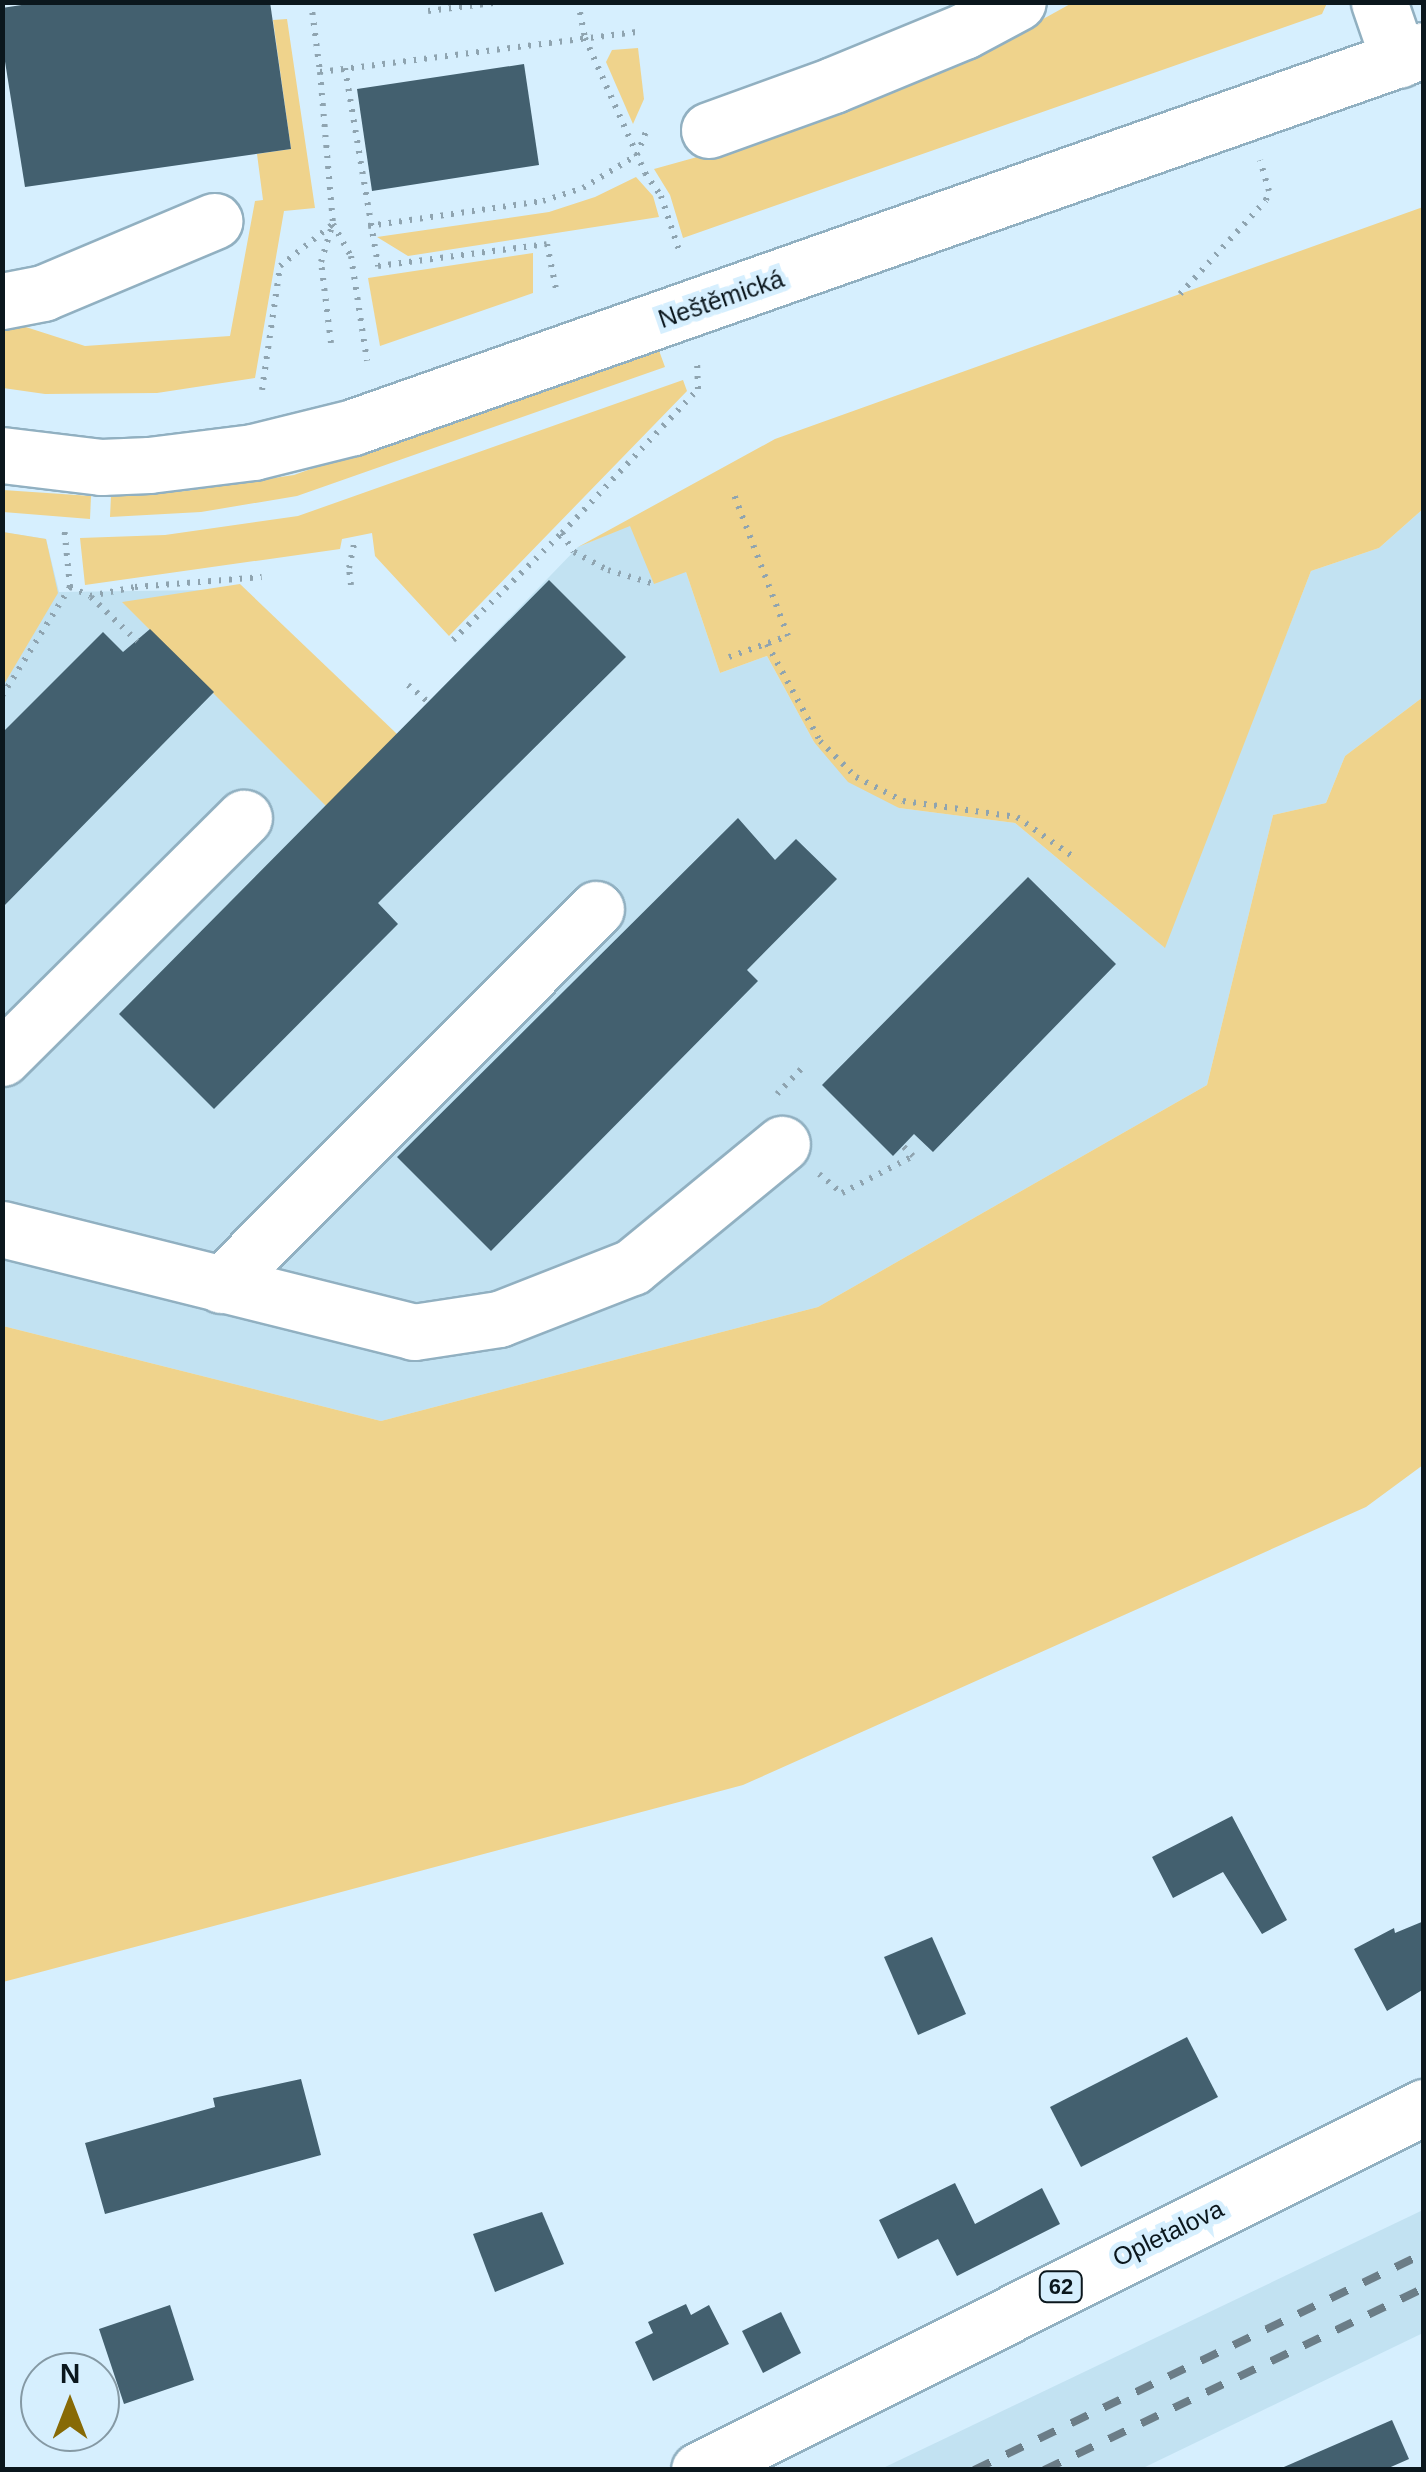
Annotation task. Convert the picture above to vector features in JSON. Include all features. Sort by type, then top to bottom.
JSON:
[{"type":"street","points":[[709,130],[834,85],[964,31],[1018,2]]},
{"type":"street","points":[[1379,2],[1411,55]]},
{"type":"street","name":"Neštěmická","points":[[2,455],[101,467],[149,465],[253,452],[353,428],[1411,55]]},
{"type":"street","points":[[2,302],[43,293],[214,222]]},
{"type":"street","points":[[2,1058],[244,818]]},
{"type":"street","points":[[221,1285],[596,909]]},
{"type":"street","points":[[2,1229],[414,1332],[499,1320],[632,1268],[782,1144]]},
{"type":"street","name":"Opletalova","points":[[700,2470],[1424,2107]]},
{"type":"path","points":[[311,2],[333,224],[321,262],[331,343]]},
{"type":"path","points":[[427,2],[428,12],[501,2]]},
{"type":"path","points":[[578,2],[585,38],[637,155],[661,196],[678,250]]},
{"type":"path","points":[[320,72],[636,32]]},
{"type":"path","points":[[345,68],[368,226],[378,266],[547,244],[557,294]]},
{"type":"path","points":[[368,226],[543,200],[583,188],[637,155],[648,127]]},
{"type":"path","points":[[1180,294],[1266,200],[1269,191],[1262,164]]},
{"type":"path","points":[[333,224],[350,256],[367,361]]},
{"type":"path","points":[[262,390],[280,266],[333,224]]},
{"type":"path","points":[[454,640],[698,389],[697,365]]},
{"type":"path","points":[[728,658],[788,636],[732,492]]},
{"type":"path","points":[[2,696],[70,587],[64,526]]},
{"type":"path","points":[[562,533],[574,552],[608,570],[654,584]]},
{"type":"path","points":[[351,585],[348,568],[355,540]]},
{"type":"path","points":[[90,596],[150,585],[262,576]]},
{"type":"path","points":[[70,587],[90,596],[137,640]]},
{"type":"path","points":[[767,644],[820,741],[856,777],[903,801],[1017,817],[1072,856]]},
{"type":"path","points":[[408,685],[428,702]]},
{"type":"path","points":[[858,1183],[913,1156],[903,1146]]},
{"type":"shaded area","points":[[1072,3],[1327,3],[1322,14],[683,238],[670,195],[654,169],[762,139],[956,67]]},
{"type":"shaded area","points":[[287,19],[315,208],[284,211],[255,378],[157,393],[45,394],[3,388],[2,322],[85,346],[230,336],[255,201],[263,200],[257,154],[291,149],[273,20]]},
{"type":"shaded area","points":[[638,48],[644,99],[633,124],[606,62],[612,50]]},
{"type":"shaded area","points":[[636,177],[653,196],[659,217],[408,256],[377,237],[549,212],[595,197]]},
{"type":"shaded area","points":[[1423,207],[1423,509],[1379,548],[1311,571],[1165,948],[1015,823],[899,808],[848,782],[814,742],[767,656],[720,673],[686,572],[654,584],[630,526],[578,547],[775,439]]},
{"type":"shaded area","points":[[533,253],[533,293],[380,346],[368,278]]},
{"type":"shaded area","points":[[657,345],[665,367],[297,496],[201,512],[110,517],[111,496],[186,491],[294,475]]},
{"type":"shaded area","points":[[683,380],[687,391],[449,636],[375,556],[372,533],[342,539],[340,549],[85,585],[80,538],[165,535],[298,516]]},
{"type":"shaded area","points":[[3,490],[91,496],[90,519],[3,512]]},
{"type":"shaded area","points":[[1423,509],[1423,697],[1345,756],[1326,803],[1273,815],[1207,1085],[818,1307],[381,1421],[3,1326],[2,532],[46,539],[59,592],[207,590],[376,756],[578,547],[630,525],[686,572],[720,673],[767,656],[814,742],[899,808],[1015,823],[1164,947],[1311,571],[1379,548]]},
{"type":"shaded area","points":[[3,532],[46,539],[58,593],[3,686]]},
{"type":"shaded area","points":[[240,584],[397,734],[327,807],[122,602]]},
{"type":"shaded area","points":[[1423,697],[1423,1465],[1366,1507],[743,1785],[3,1982],[3,1326],[381,1421],[818,1307],[1207,1085],[1273,815],[1326,803],[1345,756]]},
{"type":"shaded area","points":[[1423,2210],[1423,2333],[1141,2469],[881,2469]]},
{"type":"building","points":[[41,2],[270,2],[291,149],[25,187],[3,49],[2,8]]},
{"type":"building","points":[[524,64],[539,165],[372,191],[357,89]]},
{"type":"building","points":[[549,580],[626,657],[378,903],[398,924],[214,1109],[119,1014]]},
{"type":"building","points":[[150,629],[214,692],[2,908],[2,733],[103,632],[123,652]]},
{"type":"building","points":[[738,818],[775,860],[796,839],[837,879],[747,970],[758,981],[491,1251],[397,1157]]},
{"type":"building","points":[[1028,877],[1116,964],[933,1152],[914,1134],[893,1156],[822,1085]]},
{"type":"building","points":[[1232,1816],[1287,1920],[1262,1934],[1223,1872],[1173,1898],[1152,1857]]},
{"type":"building","points":[[1424,1921],[1424,1989],[1387,2011],[1354,1949],[1394,1928],[1395,1933]]},
{"type":"building","points":[[932,1937],[966,2014],[918,2035],[884,1957]]},
{"type":"building","points":[[1187,2037],[1218,2097],[1081,2167],[1050,2107]]},
{"type":"building","points":[[301,2079],[321,2155],[105,2214],[85,2143],[215,2107],[213,2098]]},
{"type":"building","points":[[955,2183],[975,2224],[1042,2188],[1060,2224],[957,2276],[938,2239],[898,2259],[879,2220]]},
{"type":"building","points":[[542,2212],[564,2264],[495,2292],[473,2234]]},
{"type":"building","points":[[686,2304],[691,2315],[709,2305],[729,2344],[653,2381],[635,2342],[653,2333],[648,2322]]},
{"type":"building","points":[[170,2305],[194,2380],[124,2404],[120,2392],[120,2352],[107,2352],[99,2329]]},
{"type":"building","points":[[781,2312],[801,2353],[763,2373],[742,2331]]},
{"type":"building","points":[[1392,2420],[1409,2459],[1384,2470],[1277,2470]]},
{"type":"railway","points":[[974,2470],[1424,2253]]},
{"type":"railway","points":[[1044,2470],[1424,2288]]}]
